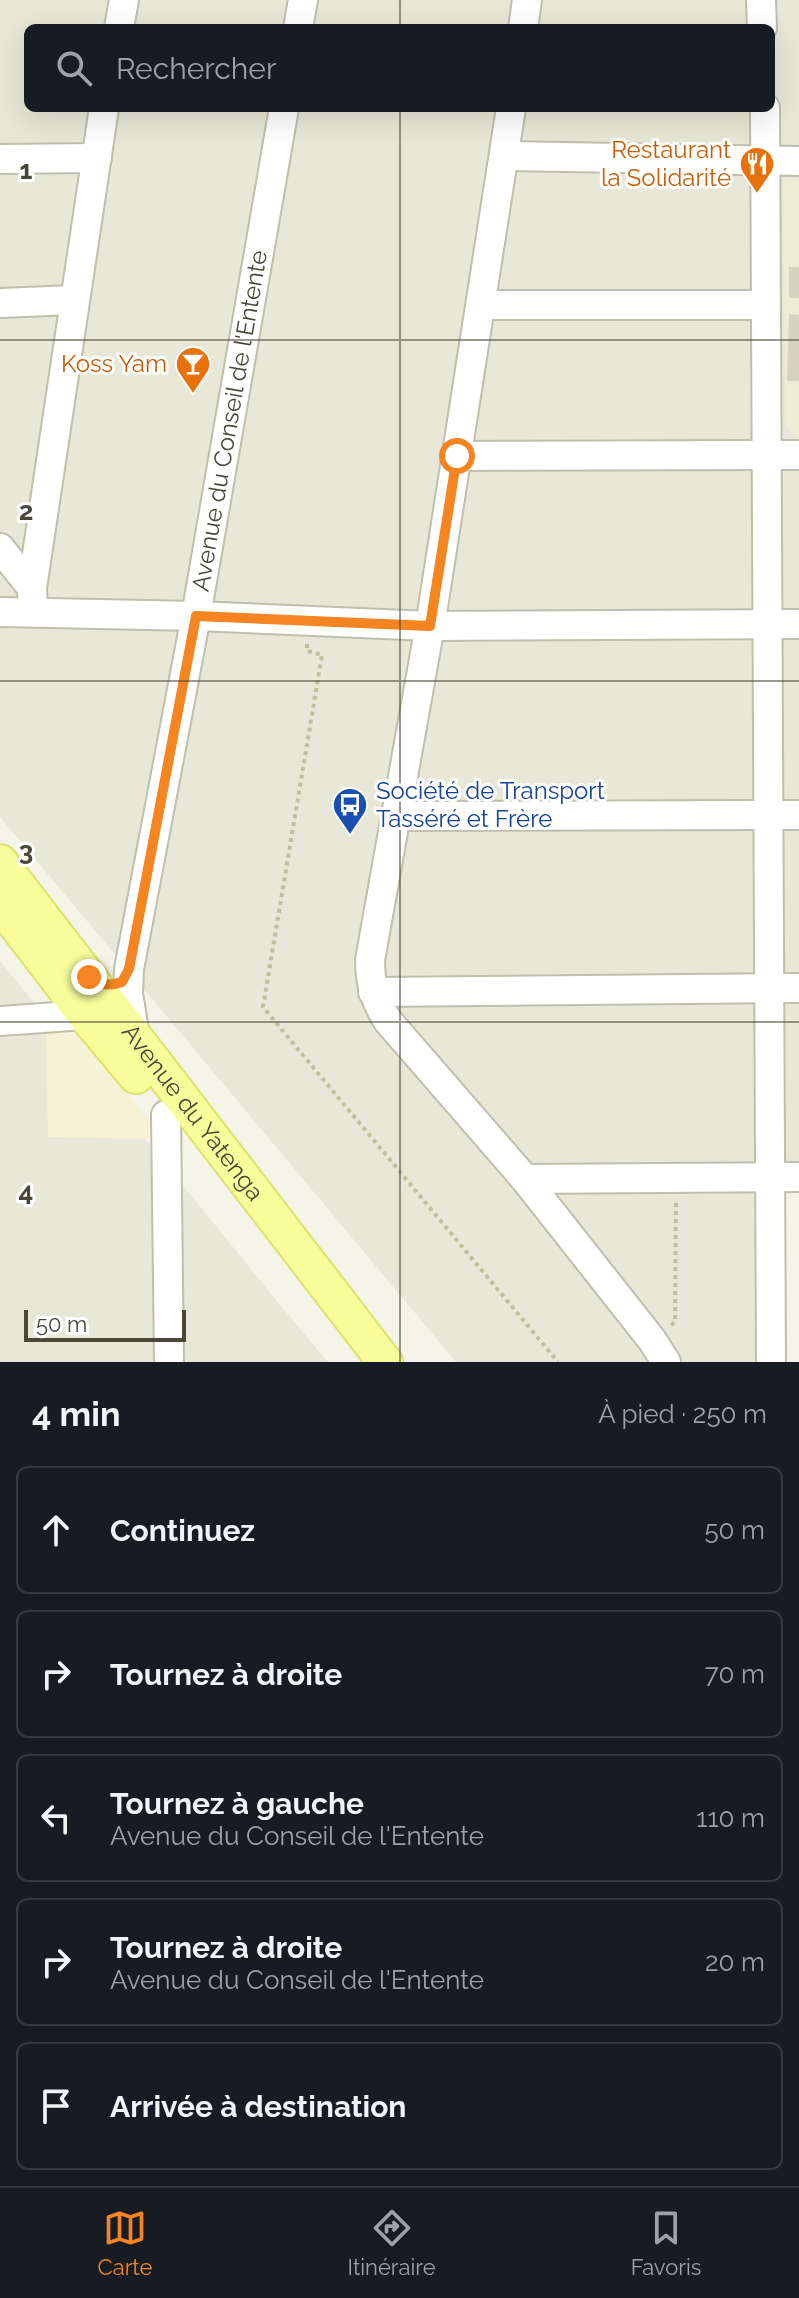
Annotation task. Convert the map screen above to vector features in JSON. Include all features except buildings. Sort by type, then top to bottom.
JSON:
[{"type":"main road","name":"Avenue du Yatenga","points":[[0,862],[385,1362]]},
{"type":"main road","name":"Avenue du Yatenga","points":[[0,904],[359,1362]]},
{"type":"street","points":[[120,24],[124,0]]},
{"type":"street","points":[[299,24],[303,0]]},
{"type":"street","points":[[524,24],[527,0]]},
{"type":"street","points":[[761,0],[762,24]]},
{"type":"street","points":[[33,600],[103,112]]},
{"type":"street","name":"Avenue du Conseil de l'Entente","points":[[135,1038],[128,993],[129,969],[196,616],[283,112]]},
{"type":"street","points":[[510,112],[430,626],[370,960],[373,992],[388,1021],[525,1179],[659,1351]]},
{"type":"street","points":[[765,112],[771,1362]]},
{"type":"street","points":[[504,156],[799,161]]},
{"type":"street","points":[[0,159],[97,158]]},
{"type":"street","points":[[0,303],[74,300]]},
{"type":"street","points":[[481,305],[765,305]]},
{"type":"street","points":[[457,456],[799,455]]},
{"type":"street","points":[[0,548],[33,600]]},
{"type":"street","points":[[0,612],[33,600],[196,616],[430,626],[799,624]]},
{"type":"street","points":[[396,816],[799,815]]},
{"type":"street","points":[[89,977],[112,986],[122,982],[129,969]]},
{"type":"street","points":[[373,992],[799,988]]},
{"type":"street","points":[[0,1021],[85,1015]]},
{"type":"street","points":[[166,1115],[169,1362]]},
{"type":"street","points":[[525,1179],[799,1177]]},
{"type":"path","points":[[659,1351],[675,1322],[676,1178]]},
{"type":"shaded area","points":[[0,0],[799,0],[799,1162],[757,1162],[757,1362],[456,1362],[0,817]]},
{"type":"shaded area","points":[[783,181],[799,181],[799,440],[786,427]]},
{"type":"shaded area","points":[[0,961],[286,1312],[328,1362],[0,1362]]},
{"type":"shaded area","points":[[74,1029],[151,1123],[154,1139],[48,1137],[46,1032]]},
{"type":"place","name":"Restaurant la Solidarité","points":[[757,195]]},
{"type":"place","name":"Koss Yam","points":[[193,395]]},
{"type":"place","name":"Société de Transport Tasséré et Frère","points":[[350,836]]},
{"type":"route","points":[[89,977],[112,986],[122,982],[129,969],[196,616],[430,626],[457,456]]}]
